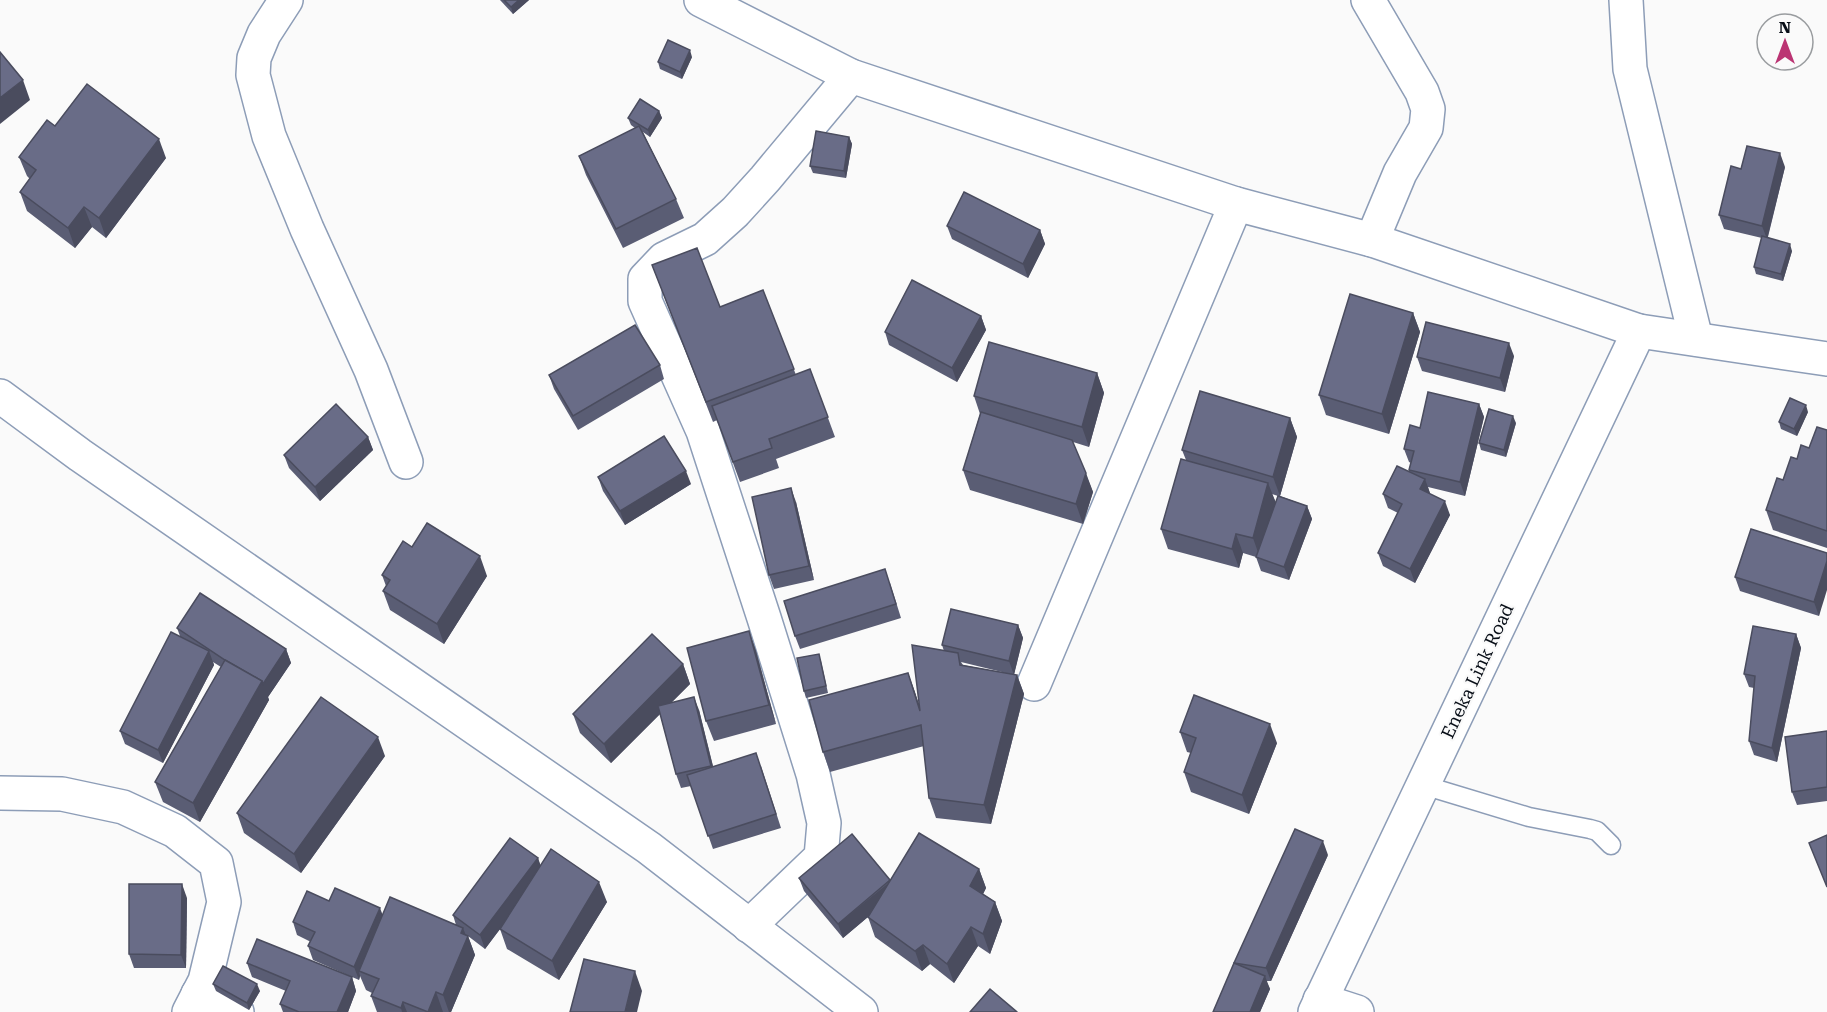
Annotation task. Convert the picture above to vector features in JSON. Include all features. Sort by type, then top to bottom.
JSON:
[{"type":"street","points":[[286,0],[264,34],[254,58],[253,75],[269,136],[307,229],[371,370],[406,462]]},
{"type":"street","points":[[701,0],[851,76],[1236,204],[1372,240],[1639,331],[1827,359]]},
{"type":"street","points":[[1368,0],[1422,92],[1428,110],[1426,128],[1400,173],[1372,240]]},
{"type":"street","points":[[1626,0],[1630,69],[1696,339]]},
{"type":"street","points":[[749,926],[821,857],[825,823],[813,774],[703,431],[645,301],[645,279],[664,259],[705,238],[735,212],[851,76]]},
{"type":"street","points":[[1034,684],[1236,204]]},
{"type":"street","name":"Eneka Link Road","points":[[1318,1006],[1639,331]]},
{"type":"street","points":[[0,396],[90,462],[649,848],[861,1012]]},
{"type":"street","points":[[0,793],[62,794],[123,807],[175,831],[216,863],[224,902],[205,981],[194,1003],[237,1012]]},
{"type":"street","points":[[1318,1006],[1357,1012]]},
{"type":"lane","points":[[1423,785],[1529,817],[1597,831],[1611,845]]},
{"type":"building","points":[[504,0],[519,0],[511,7]]},
{"type":"building","points":[[668,40],[690,50],[680,72],[658,62]]},
{"type":"building","points":[[0,52],[23,80],[0,98]]},
{"type":"building","points":[[87,84],[159,139],[99,218],[84,207],[68,228],[20,192],[36,170],[19,157],[47,120],[55,126]]},
{"type":"building","points":[[640,99],[659,111],[648,130],[628,118]]},
{"type":"building","points":[[639,126],[676,199],[616,229],[579,156]]},
{"type":"building","points":[[816,131],[849,137],[844,171],[810,166]]},
{"type":"building","points":[[1747,146],[1780,153],[1762,226],[1719,215],[1731,166],[1741,169]]},
{"type":"building","points":[[964,192],[1040,230],[1023,264],[947,226]]},
{"type":"building","points":[[1762,236],[1790,244],[1781,274],[1754,267]]},
{"type":"building","points":[[697,248],[720,307],[763,290],[794,369],[706,402],[652,265]]},
{"type":"building","points":[[912,280],[981,316],[952,368],[885,332]]},
{"type":"building","points":[[1350,294],[1413,313],[1382,414],[1319,395]]},
{"type":"building","points":[[1426,322],[1509,343],[1500,378],[1417,357]]},
{"type":"building","points":[[635,325],[660,365],[573,416],[549,375]]},
{"type":"building","points":[[989,342],[1097,373],[1082,427],[974,396]]},
{"type":"building","points":[[810,369],[828,417],[769,439],[772,448],[733,462],[712,406]]},
{"type":"building","points":[[1200,391],[1290,418],[1273,477],[1182,450]]},
{"type":"building","points":[[1428,392],[1479,404],[1460,482],[1409,470],[1414,451],[1404,449],[1410,425],[1420,428]]},
{"type":"building","points":[[1790,398],[1806,405],[1794,429],[1779,422]]},
{"type":"building","points":[[336,404],[368,437],[315,487],[284,455]]},
{"type":"building","points":[[1489,409],[1513,416],[1504,450],[1479,443]]},
{"type":"building","points":[[981,412],[1072,440],[1086,473],[1076,504],[963,470]]},
{"type":"building","points":[[1817,427],[1827,430],[1827,531],[1766,510],[1777,478],[1783,480],[1791,457],[1797,459],[1801,445],[1809,448]]},
{"type":"building","points":[[664,436],[686,471],[620,511],[598,477]]},
{"type":"building","points":[[1181,459],[1268,483],[1253,538],[1236,534],[1232,549],[1161,529]]},
{"type":"building","points":[[1397,466],[1425,479],[1420,489],[1445,501],[1410,569],[1378,553],[1402,504],[1383,494]]},
{"type":"building","points":[[791,488],[809,566],[769,575],[752,497]]},
{"type":"building","points":[[1278,496],[1307,506],[1284,567],[1256,557]]},
{"type":"building","points":[[427,523],[480,556],[437,624],[383,591],[390,580],[382,575],[403,541],[412,547]]},
{"type":"building","points":[[1751,529],[1827,553],[1827,561],[1814,602],[1735,577]]},
{"type":"building","points":[[885,569],[896,604],[795,636],[784,601]]},
{"type":"building","points":[[200,593],[286,649],[263,684],[262,681],[177,628]]},
{"type":"building","points":[[951,609],[1018,625],[1009,661],[942,645]]},
{"type":"building","points":[[1753,626],[1796,634],[1772,748],[1749,741],[1755,676],[1744,674]]},
{"type":"building","points":[[749,631],[769,705],[706,721],[687,648]]},
{"type":"building","points":[[171,632],[209,651],[158,750],[120,731]]},
{"type":"building","points":[[652,634],[683,664],[604,744],[573,714]]},
{"type":"building","points":[[912,645],[958,653],[960,665],[1017,675],[984,805],[929,798],[921,725],[823,752],[809,700],[908,673],[920,711]]},
{"type":"building","points":[[819,654],[826,686],[804,691],[797,658]]},
{"type":"building","points":[[225,660],[262,681],[193,803],[155,782]]},
{"type":"building","points":[[1194,695],[1270,724],[1242,795],[1184,772],[1196,738],[1180,732]]},
{"type":"building","points":[[321,697],[378,737],[294,854],[237,813]]},
{"type":"building","points":[[694,697],[711,766],[676,774],[658,706]]},
{"type":"building","points":[[1827,731],[1827,787],[1792,792],[1785,737]]},
{"type":"building","points":[[756,753],[776,814],[708,836],[687,775]]},
{"type":"building","points":[[1295,829],[1323,841],[1266,968],[1234,963]]},
{"type":"building","points":[[919,833],[979,869],[970,886],[995,902],[983,934],[971,927],[947,964],[923,945],[915,951],[868,917]]},
{"type":"building","points":[[852,834],[890,880],[838,924],[799,878]]},
{"type":"building","points":[[1827,835],[1827,887],[1809,843]]},
{"type":"building","points":[[510,838],[538,858],[480,935],[453,915]]},
{"type":"building","points":[[551,849],[599,882],[552,961],[500,929]]},
{"type":"building","points":[[129,884],[182,884],[181,955],[129,954]]},
{"type":"building","points":[[335,888],[380,908],[354,967],[308,946],[315,932],[293,922],[307,891],[329,901]]},
{"type":"building","points":[[390,897],[463,928],[461,933],[468,936],[443,995],[436,992],[428,1012],[403,1002],[401,1008],[371,996],[379,979],[359,971]]},
{"type":"building","points":[[257,939],[352,977],[337,1012],[299,1012],[280,1004],[290,981],[247,963]]},
{"type":"building","points":[[584,959],[635,971],[625,1012],[570,1012]]},
{"type":"building","points":[[1234,963],[1265,976],[1250,1012],[1213,1012]]},
{"type":"building","points":[[223,966],[257,984],[247,1003],[213,984]]},
{"type":"building","points":[[990,989],[1017,1012],[970,1012]]}]
